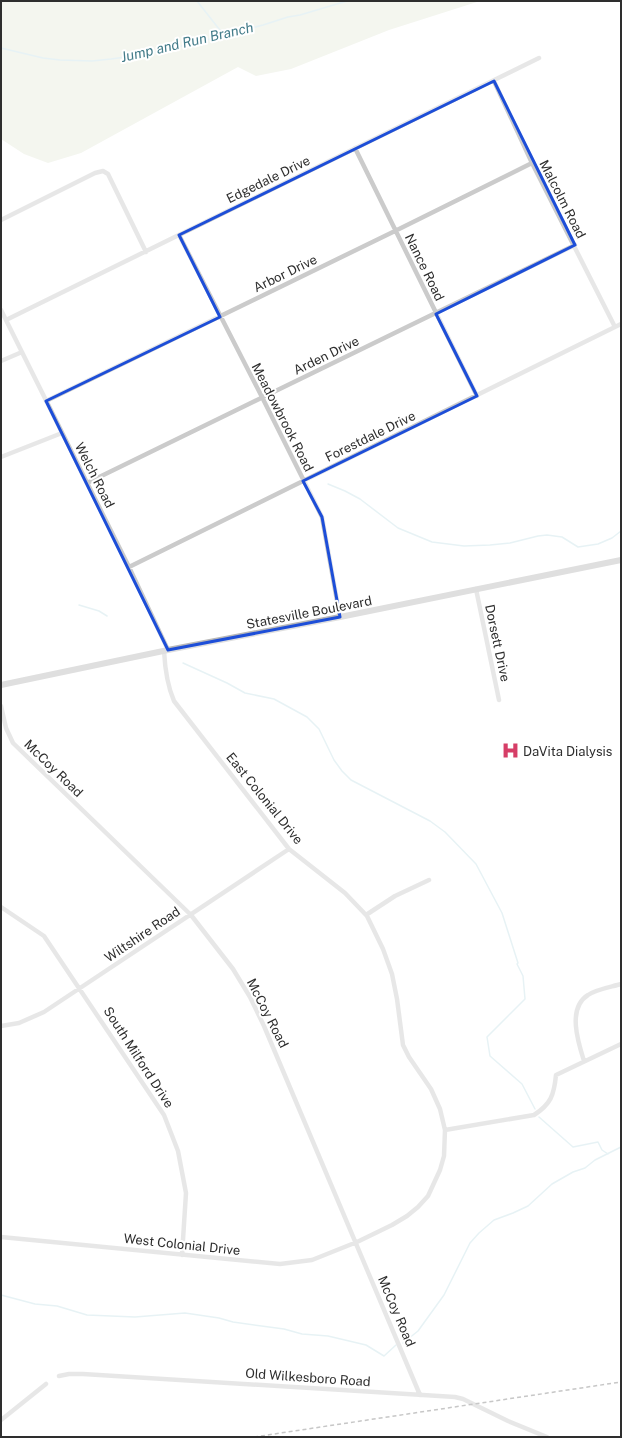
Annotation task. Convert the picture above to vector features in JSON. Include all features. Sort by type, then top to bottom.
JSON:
[{"type":"main road","name":"Statesville Boulevard","points":[[1,685],[166,650],[340,617],[621,560]]},
{"type":"street","name":"Edgedale Drive","points":[[6,320],[539,58]]},
{"type":"street","name":"Malcolm Road","points":[[494,81],[532,163],[575,245],[615,327]]},
{"type":"street","name":"Nance Road","points":[[355,148],[477,396]]},
{"type":"street","name":"Arbor Drive","points":[[46,401],[532,163]]},
{"type":"street","points":[[1,220],[95,173],[103,171],[108,174],[146,252]]},
{"type":"street","name":"Meadowbrook Road","points":[[179,235],[322,517],[340,617]]},
{"type":"street","name":"Arden Drive","points":[[87,483],[575,245]]},
{"type":"street","name":"Welch Road","points":[[1,310],[129,567],[166,650]]},
{"type":"street","name":"Forestdale Drive","points":[[129,567],[621,324]]},
{"type":"street","points":[[1,361],[22,352]]},
{"type":"street","points":[[1,457],[62,433]]},
{"type":"street","name":"Dorsett Drive","points":[[476,589],[499,700]]},
{"type":"street","name":"East Colonial Drive","points":[[166,650],[166,672],[174,701],[289,849],[345,893],[366,916],[383,950],[392,974],[398,999],[403,1045],[409,1057],[432,1090],[440,1109],[445,1130],[444,1156],[440,1170],[428,1196],[407,1216],[357,1242]]},
{"type":"street","name":"McCoy Road","points":[[1,706],[6,728],[13,743],[191,915],[233,969],[250,997],[261,1020],[357,1242],[420,1395]]},
{"type":"street","name":"Wiltshire Road","points":[[1,1026],[19,1023],[44,1012],[289,849]]},
{"type":"street","points":[[366,916],[395,896],[429,880]]},
{"type":"street","name":"South Milford Drive","points":[[1,907],[44,936],[164,1115],[172,1132],[182,1167],[186,1192],[182,1254]]},
{"type":"street","points":[[584,1061],[579,1044],[575,1017],[578,1007],[589,994],[621,984]]},
{"type":"street","points":[[445,1130],[534,1115],[542,1110],[554,1092],[556,1075],[621,1044]]},
{"type":"street","name":"West Colonial Drive","points":[[1,1237],[280,1264],[312,1260],[357,1242]]},
{"type":"street","name":"Old Wilkesboro Road","points":[[60,1376],[69,1374],[83,1374],[455,1397],[463,1399],[508,1421],[547,1437]]},
{"type":"street","points":[[1,1420],[46,1384]]},
{"type":"highlighted area","points":[[494,81],[575,245],[436,314],[477,396],[303,481],[322,517],[340,617],[168,650],[46,401],[220,317],[179,235]]},
{"type":"shaded area","points":[[1,1],[480,1],[389,30],[291,69],[256,76],[238,67],[81,153],[48,163],[24,154],[1,139]]},
{"type":"waterway","points":[[197,1],[223,34]]},
{"type":"waterway","name":"Jump and Run Branch","points":[[1,48],[43,58],[60,60],[92,61],[111,59],[147,54],[195,43],[347,1]]},
{"type":"waterway","points":[[328,484],[360,499],[398,528],[432,542],[464,546],[490,545],[510,543],[547,535],[562,537],[578,547],[598,544],[612,538],[621,531]]},
{"type":"waterway","points":[[79,605],[99,611],[107,616]]},
{"type":"waterway","points":[[183,663],[245,693],[274,699],[307,717],[319,729],[334,760],[351,780],[430,821],[445,832],[476,864],[502,913],[518,963],[517,964],[523,976],[525,999],[487,1037],[490,1056],[522,1084],[535,1109]]},
{"type":"waterway","points":[[539,1117],[573,1147],[598,1142],[602,1150],[608,1154]]},
{"type":"waterway","points":[[403,1343],[418,1331],[444,1295],[470,1243],[479,1233],[494,1220],[528,1206],[552,1184],[573,1172],[585,1168],[595,1160],[621,1147]]},
{"type":"waterway","points":[[1,1295],[35,1304],[57,1306],[87,1315],[135,1317],[185,1313],[219,1318],[233,1322],[284,1329],[302,1334],[328,1336],[366,1345],[384,1356],[396,1345]]},
{"type":"railway","points":[[254,1437],[621,1382]]},
{"type":"place","name":"DaVita Dialysis","points":[[510,751]]}]
